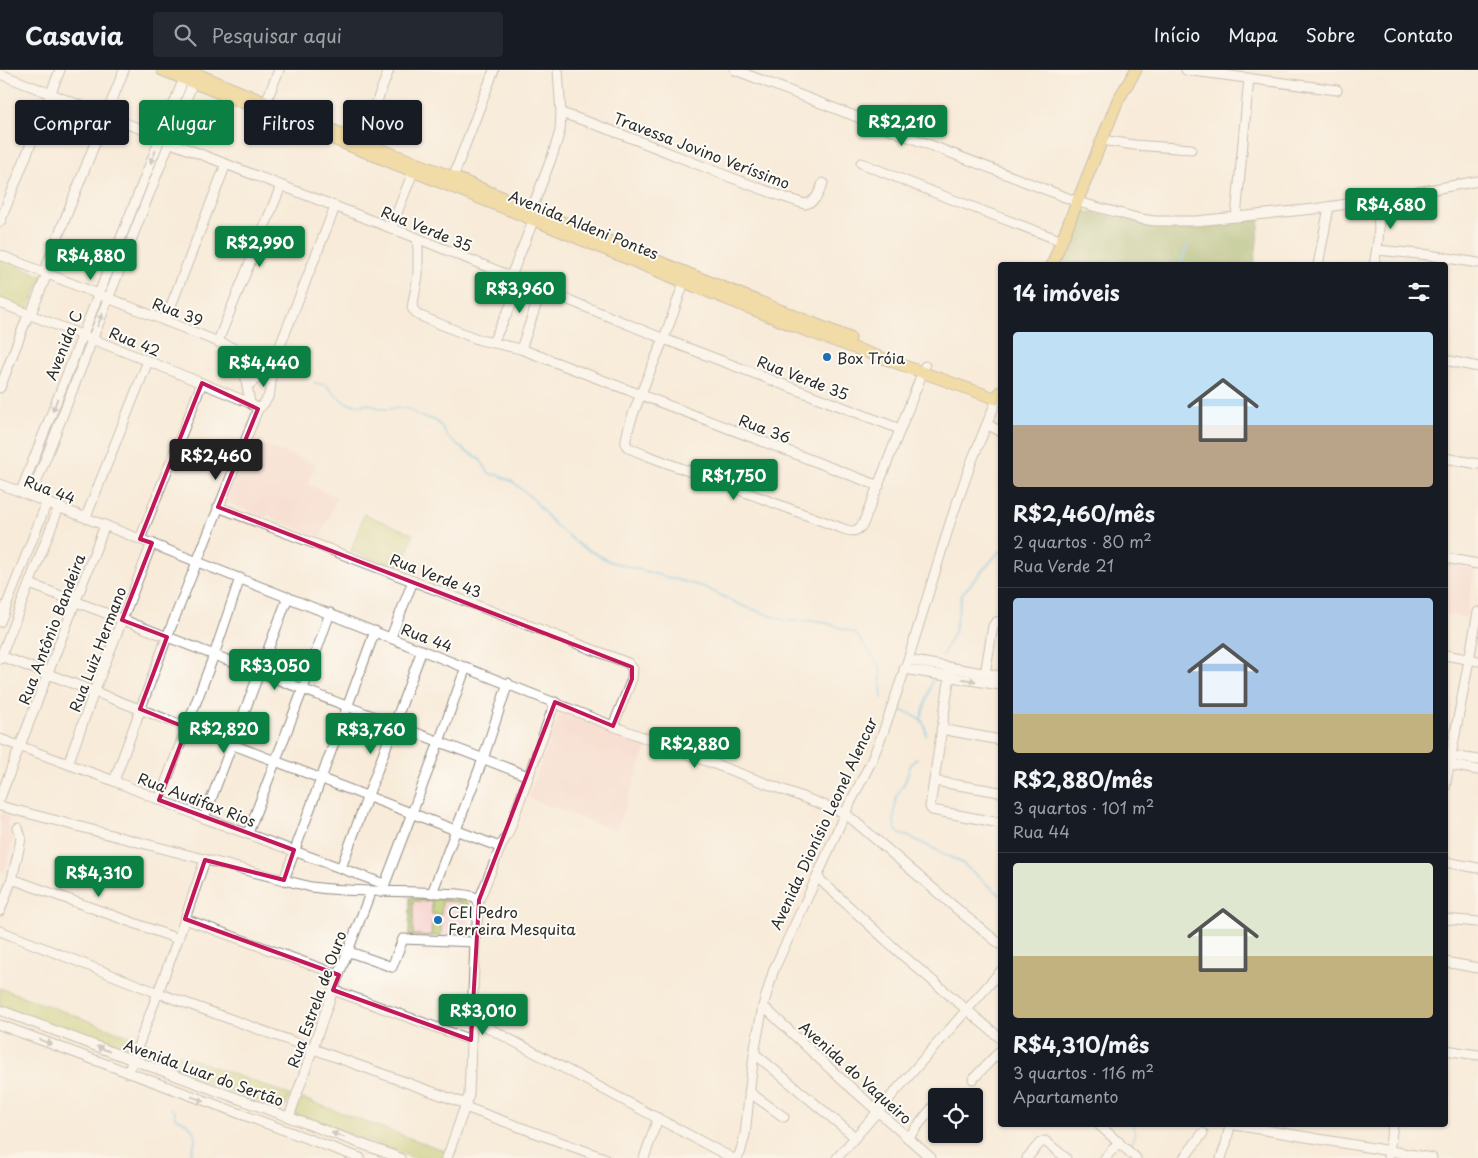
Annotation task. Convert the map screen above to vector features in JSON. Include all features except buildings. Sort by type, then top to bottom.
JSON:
[{"type":"main road","name":"Avenida Aldeni Pontes","points":[[162,70],[191,74],[261,100]]},
{"type":"main road","points":[[1053,262],[1118,100],[1136,70]]},
{"type":"main road","name":"Avenida Aldeni Pontes","points":[[191,74],[359,146],[453,178],[684,282],[807,331],[998,394]]},
{"type":"main road","name":"Avenida Aldeni Pontes","points":[[333,134],[413,172],[533,215],[924,369]]},
{"type":"street","points":[[0,222],[60,70]]},
{"type":"street","points":[[112,100],[124,70]]},
{"type":"street","points":[[267,100],[279,70]]},
{"type":"street","points":[[359,146],[389,70]]},
{"type":"street","points":[[453,178],[494,70]]},
{"type":"street","points":[[493,342],[513,297],[513,277],[557,143],[561,113],[558,70]]},
{"type":"street","points":[[735,70],[750,73],[1078,202],[1120,214],[1155,221],[1196,221],[1329,207],[1478,181]]},
{"type":"street","points":[[1186,70],[1337,90]]},
{"type":"street","name":"Rua Verde 35","points":[[0,74],[65,100]]},
{"type":"street","name":"Avenida C","points":[[181,100],[191,74]]},
{"type":"street","points":[[1236,217],[1249,78]]},
{"type":"street","name":"Travessa Jovino Veríssimo","points":[[561,113],[668,152],[773,194],[805,204],[816,198],[822,183]]},
{"type":"street","points":[[1102,140],[1134,145],[1191,149]]},
{"type":"street","points":[[0,388],[95,145]]},
{"type":"street","name":"Avenida C","points":[[21,492],[98,294],[163,145]]},
{"type":"street","name":"Avenida C","points":[[32,496],[109,299],[163,145]]},
{"type":"street","name":"Rua Verde 35","points":[[178,145],[417,238],[664,339],[900,429]]},
{"type":"street","points":[[861,163],[1062,241]]},
{"type":"street","points":[[166,321],[226,164]]},
{"type":"street","points":[[391,228],[413,172]]},
{"type":"street","points":[[218,341],[281,186]]},
{"type":"street","points":[[1373,200],[1380,220],[1375,262]]},
{"type":"street","points":[[254,406],[264,404],[270,394],[271,365],[335,207]]},
{"type":"street","points":[[1319,262],[1329,207]]},
{"type":"street","name":"Rua 36","points":[[417,238],[419,265],[412,304],[413,311],[418,315],[467,335],[521,349],[879,486]]},
{"type":"street","points":[[1377,250],[1429,255],[1478,263]]},
{"type":"street","name":"Rua 39","points":[[0,255],[218,341],[271,365]]},
{"type":"street","points":[[684,282],[664,339],[640,395],[626,437],[626,445],[652,457],[852,532],[860,528],[867,516],[924,369]]},
{"type":"street","points":[[521,349],[542,288]]},
{"type":"street","name":"Rua 42","points":[[0,304],[148,361],[254,406]]},
{"type":"street","points":[[114,781],[167,637],[198,561],[254,406],[247,386],[241,351]]},
{"type":"street","points":[[86,517],[148,361]]},
{"type":"street","points":[[1448,361],[1478,366]]},
{"type":"street","points":[[247,386],[254,382],[271,365]]},
{"type":"street","points":[[140,539],[202,383]]},
{"type":"street","name":"Avenida Dionísio Leonel Alencar","points":[[738,1157],[746,1128],[754,1053],[763,1006],[776,963],[845,813],[871,762],[906,665],[951,520],[971,463],[998,397]]},
{"type":"street","points":[[988,425],[998,429]]},
{"type":"street","points":[[1448,459],[1478,464]]},
{"type":"street","name":"Rua 44","points":[[0,484],[288,596],[613,726],[845,813]]},
{"type":"street","points":[[1,616],[48,502]]},
{"type":"street","points":[[59,507],[1,658],[497,846],[502,844]]},
{"type":"street","name":"Rua Verde 43","points":[[218,507],[625,661],[632,667],[632,679],[613,726]]},
{"type":"street","name":"Rua Antônio Bandeira","points":[[0,798],[106,525]]},
{"type":"street","name":"Rua Luiz Hermano","points":[[68,764],[152,543]]},
{"type":"street","points":[[1448,559],[1478,564]]},
{"type":"street","points":[[159,800],[214,655],[240,578]]},
{"type":"street","points":[[391,637],[413,581]]},
{"type":"street","points":[[30,584],[528,776]]},
{"type":"street","points":[[204,818],[288,596]]},
{"type":"street","points":[[1448,760],[1474,660],[1478,612]]},
{"type":"street","points":[[248,833],[330,613]]},
{"type":"street","points":[[985,674],[993,626],[998,622]]},
{"type":"street","points":[[284,880],[375,631]]},
{"type":"street","points":[[341,868],[422,650]]},
{"type":"street","points":[[1448,656],[1474,660]]},
{"type":"street","points":[[906,665],[950,672],[998,684]]},
{"type":"street","points":[[383,888],[466,667]]},
{"type":"street","points":[[950,672],[998,676]]},
{"type":"street","points":[[950,672],[929,805],[932,810],[998,823]]},
{"type":"street","points":[[432,893],[483,759],[508,683]]},
{"type":"street","points":[[447,1158],[468,1096],[475,942],[479,900],[508,834],[555,702]]},
{"type":"street","points":[[942,729],[998,740]]},
{"type":"street","name":"Rua Audifax Rios","points":[[0,738],[114,781],[204,818],[341,868],[383,888]]},
{"type":"street","points":[[1448,760],[1478,760]]},
{"type":"street","points":[[1448,760],[1478,770]]},
{"type":"street","points":[[934,781],[998,792]]},
{"type":"street","points":[[0,806],[205,860],[325,889],[371,891],[383,888],[472,896],[479,900]]},
{"type":"street","points":[[845,813],[998,942]]},
{"type":"street","points":[[0,910],[12,880],[21,841],[18,828]]},
{"type":"street","points":[[128,1073],[205,860]]},
{"type":"street","points":[[1448,863],[1478,868]]},
{"type":"street","points":[[817,877],[900,953],[998,1036]]},
{"type":"street","points":[[12,880],[178,939]]},
{"type":"street","name":"Rua Estrela de Ouro","points":[[289,1117],[347,951],[371,891]]},
{"type":"street","points":[[185,919],[339,975]]},
{"type":"street","points":[[1448,919],[1478,922]]},
{"type":"street","points":[[0,931],[158,993],[604,1158]]},
{"type":"street","points":[[347,951],[392,967],[403,940],[475,942]]},
{"type":"street","points":[[1448,963],[1478,968]]},
{"type":"street","points":[[837,1158],[998,974]]},
{"type":"street","points":[[333,990],[471,1040]]},
{"type":"street","name":"Avenida do Vaqueiro","points":[[763,1006],[931,1158]]},
{"type":"street","name":"Avenida Luar do Sertão","points":[[0,1010],[400,1158]]},
{"type":"street","points":[[472,1019],[658,1118],[738,1157]]},
{"type":"street","name":"Avenida Luar do Sertão","points":[[0,1025],[360,1158]]},
{"type":"street","points":[[1448,1050],[1478,1055]]},
{"type":"street","points":[[754,1053],[855,1138]]},
{"type":"street","points":[[973,1079],[998,1053]]},
{"type":"street","points":[[749,1092],[784,1117]]},
{"type":"street","points":[[908,1138],[928,1113]]},
{"type":"street","points":[[644,1158],[658,1118]]},
{"type":"street","points":[[1102,1127],[1136,1158]]},
{"type":"street","points":[[1221,1158],[1230,1127]]},
{"type":"street","points":[[1246,1127],[1389,1154],[1432,1158]]},
{"type":"street","points":[[1389,1154],[1393,1127]]},
{"type":"street","points":[[1184,1158],[1203,1133]]},
{"type":"street","points":[[1026,1158],[1040,1143],[1045,1141],[1066,1158]]},
{"type":"street","points":[[1105,1158],[1119,1142]]},
{"type":"highlighted area","points":[[202,383],[258,409],[218,507],[632,667],[632,679],[613,726],[555,702],[479,900],[471,1040],[333,990],[339,975],[185,919],[205,860],[284,880],[294,850],[159,800],[187,728],[140,709],[167,637],[122,620],[152,543],[140,539]]},
{"type":"shaded area","points":[[250,440],[316,464],[308,484],[337,497],[321,538],[273,519],[272,516],[265,517],[229,503],[227,499]]},
{"type":"shaded area","points":[[1448,564],[1475,569],[1466,618],[1448,615]]},
{"type":"shaded area","points":[[561,710],[648,744],[616,831],[528,798]]},
{"type":"shaded area","points":[[0,814],[10,816],[8,823],[9,831],[14,838],[4,872],[0,870]]},
{"type":"shaded area","name":"CEI Pedro Ferreira Mesquita","points":[[410,898],[465,900],[468,904],[467,939],[409,936]]},
{"type":"green space","points":[[1084,211],[1145,224],[1204,225],[1260,219],[1254,262],[1056,262],[1078,215]]},
{"type":"green space","points":[[0,259],[43,276],[28,311],[0,300]]},
{"type":"green space","points":[[364,514],[413,534],[402,570],[351,551]]},
{"type":"green space","points":[[410,898],[465,900],[468,904],[468,915],[460,915],[460,902],[442,901],[441,915],[432,914],[432,901],[413,901],[413,935],[431,936],[409,936]]},
{"type":"green space","points":[[432,922],[441,923],[441,936],[431,936]]},
{"type":"green space","points":[[0,988],[135,1038],[130,1051],[126,1054],[0,1006]]},
{"type":"green space","points":[[143,1041],[290,1095],[285,1107],[281,1109],[139,1059],[138,1055]]},
{"type":"green space","points":[[298,1097],[445,1151],[442,1158],[414,1158],[295,1114],[293,1111]]},
{"type":"waterway","points":[[1181,262],[1188,245]]},
{"type":"waterway","points":[[314,383],[326,385],[347,403],[357,405],[370,404],[380,409],[409,409],[421,417],[435,420],[447,436],[465,451],[479,458],[489,473],[497,474],[513,482],[533,499],[555,525],[579,545],[611,562],[704,587],[740,605],[786,621],[821,621],[855,633],[880,666],[882,698]]},
{"type":"waterway","points":[[942,656],[954,632],[962,594],[998,553]]},
{"type":"waterway","points":[[921,719],[933,678]]},
{"type":"waterway","points":[[898,709],[921,720],[924,724],[926,735]]},
{"type":"waterway","points":[[917,758],[911,764],[905,782],[896,797],[894,821],[896,830],[900,834],[910,837],[962,863],[998,893]]},
{"type":"waterway","points":[[171,1109],[175,1112],[175,1118],[185,1123],[195,1134],[195,1141],[191,1152],[192,1158]]},
{"type":"waterway","points":[[1132,1143],[1135,1133],[1134,1127]]},
{"type":"place","name":"Box Tróia","points":[[827,357]]},
{"type":"place","name":"CEI Pedro Ferreira Mesquita","points":[[438,920]]}]
